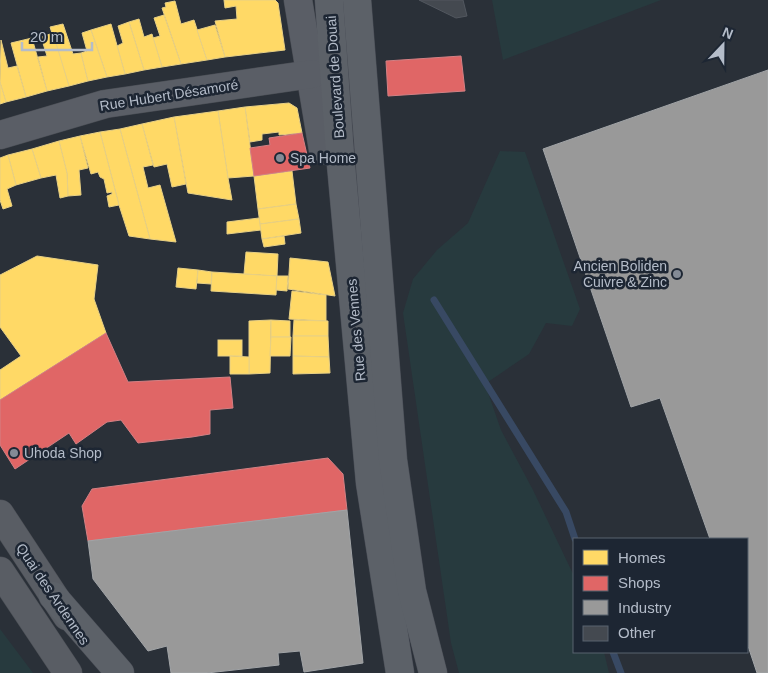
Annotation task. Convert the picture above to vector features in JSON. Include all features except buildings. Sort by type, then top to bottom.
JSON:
[{"type":"main road","name":"Boulevard de Douai","points":[[329,0],[340,154]]},
{"type":"main road","name":"Rue des Vennes","points":[[357,0],[393,460],[412,591],[433,673]]},
{"type":"main road","name":"Rue des Vennes","points":[[340,154],[370,483],[400,673]]},
{"type":"main road","name":"Quai des Ardennes","points":[[0,514],[106,673]]},
{"type":"main road","points":[[0,571],[68,673]]},
{"type":"main road","points":[[53,596],[120,673]]},
{"type":"street","points":[[298,0],[312,74],[323,150],[340,154]]},
{"type":"street","name":"Rue Hubert Désamoré","points":[[0,136],[105,104],[312,74]]},
{"type":"green space","points":[[492,0],[661,0],[503,60]]},
{"type":"green space","points":[[500,151],[525,152],[580,309],[572,326],[546,323],[529,354],[485,384],[501,430],[533,490],[573,574],[573,653],[604,653],[609,673],[459,673],[451,643],[403,313],[413,279],[437,250],[468,223]]},
{"type":"green space","points":[[0,629],[33,673],[0,673]]},
{"type":"waterway","points":[[434,300],[566,512],[575,538]]},
{"type":"waterway","points":[[613,653],[621,673]]},
{"type":"place","name":"Spa Home","points":[[280,158]]},
{"type":"place","name":"Ancien Boliden Cuivre & Zinc","points":[[677,274]]},
{"type":"place","name":"Uhoda Shop","points":[[14,453]]}]
